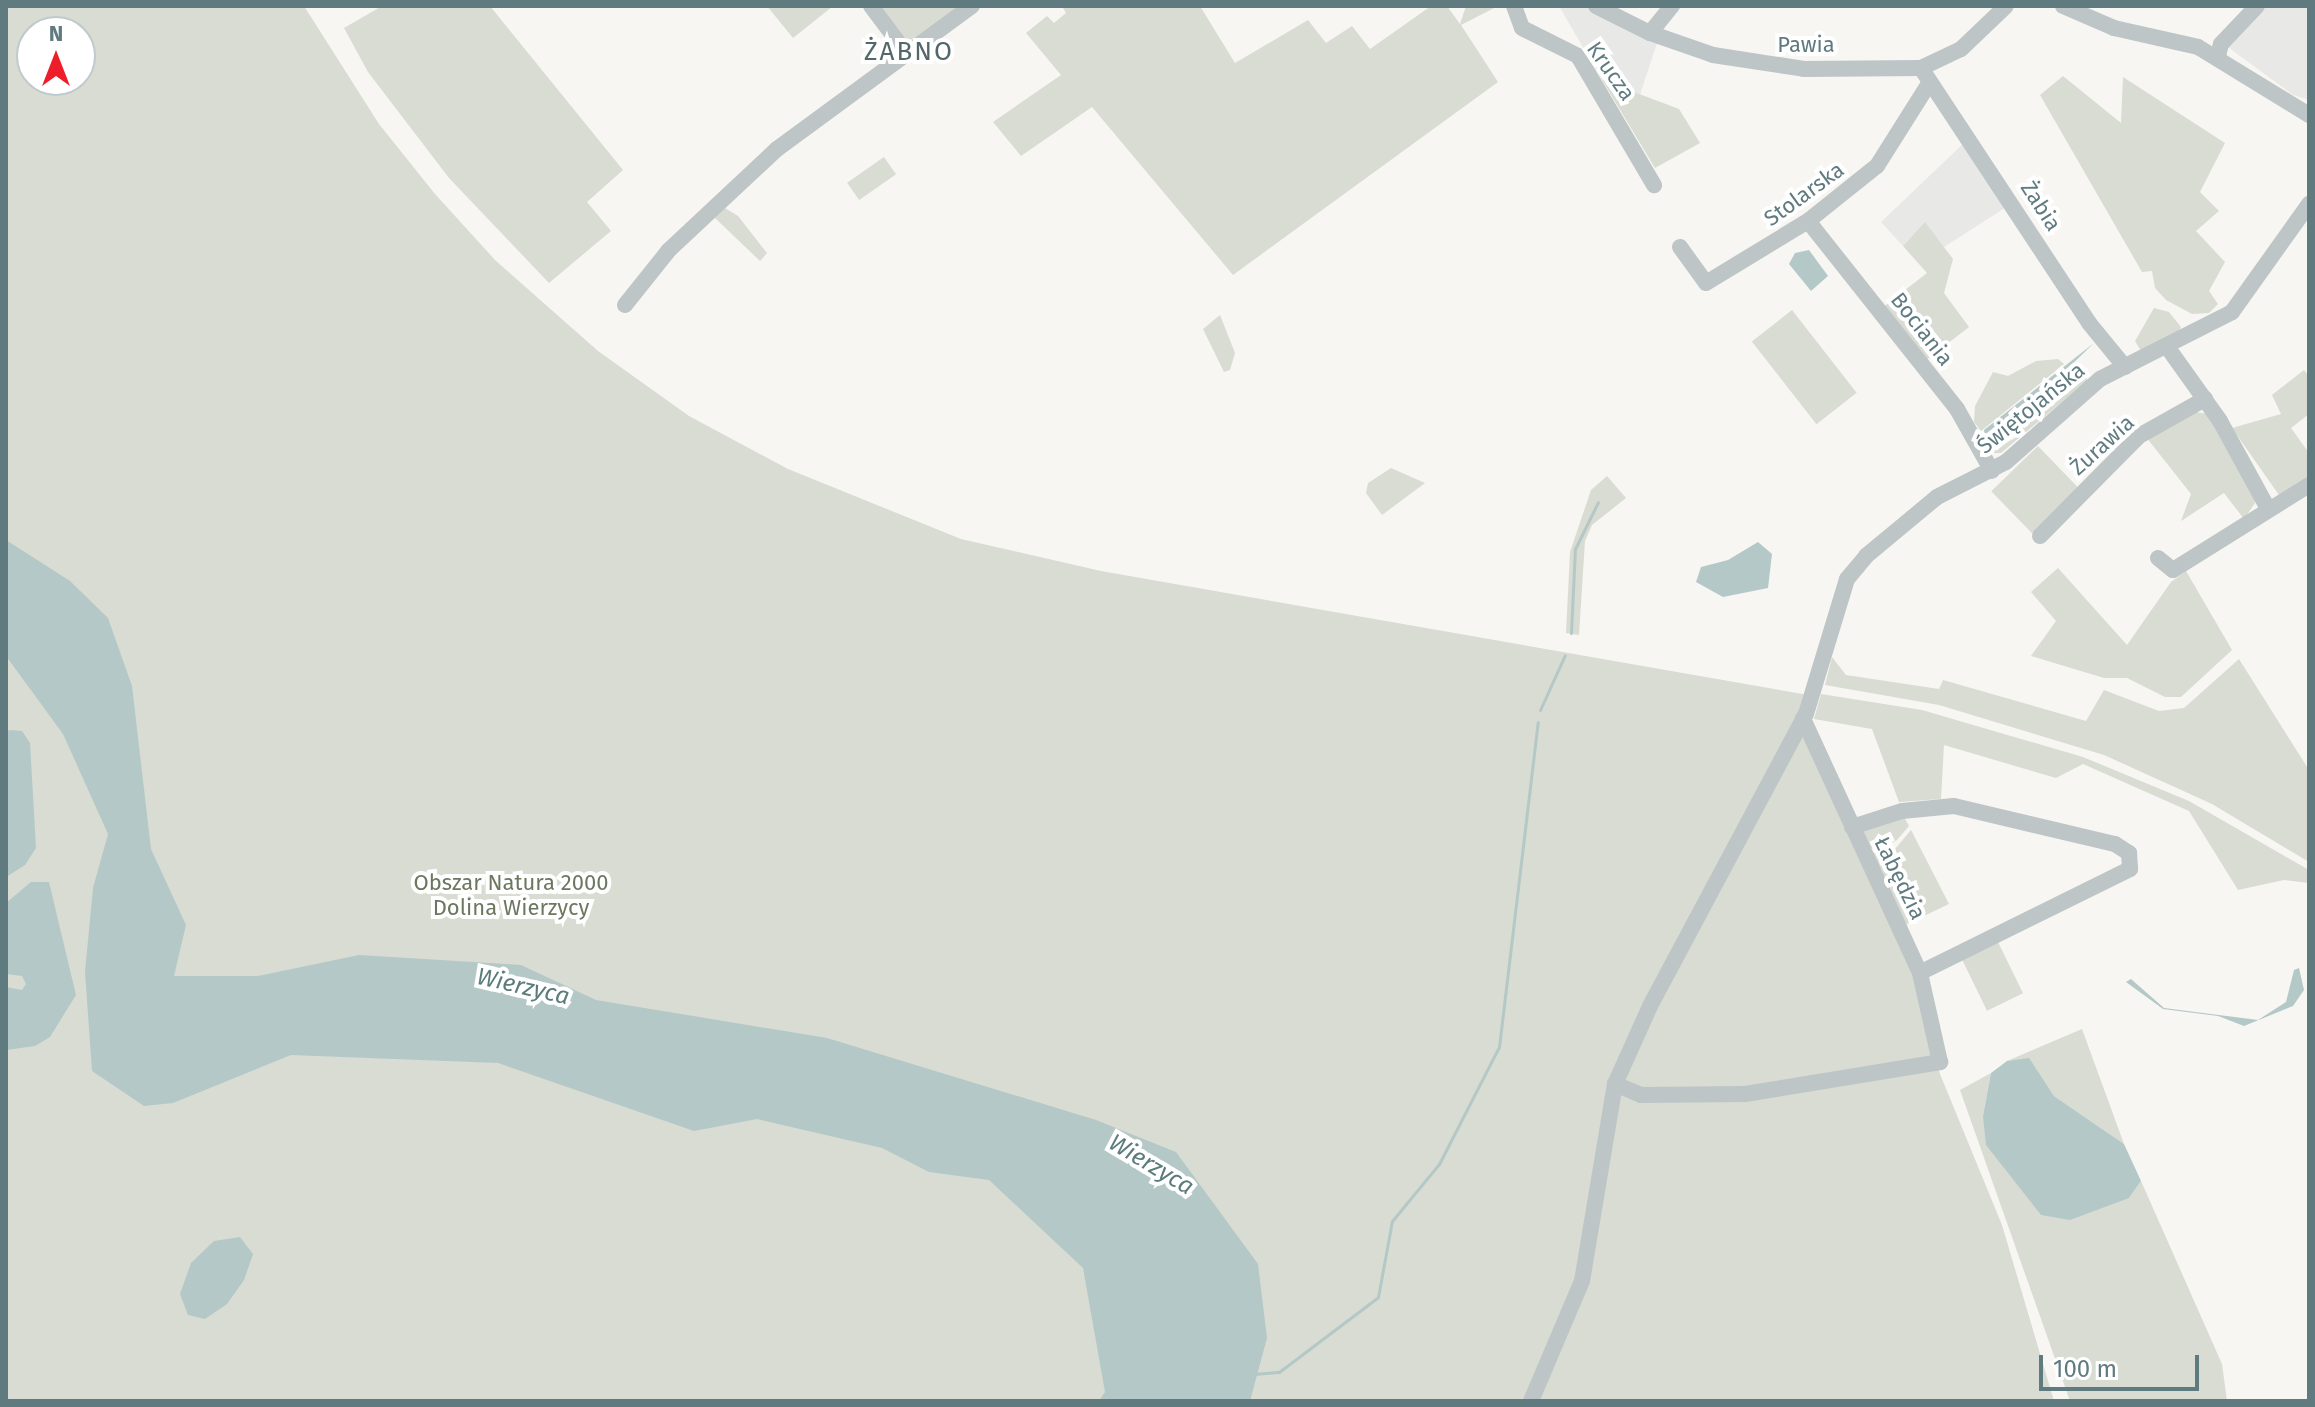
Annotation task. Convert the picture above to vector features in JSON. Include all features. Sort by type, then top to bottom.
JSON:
[{"type":"street","points":[[871,6],[907,54]]},
{"type":"street","points":[[625,305],[669,250],[777,149],[972,6]]},
{"type":"street","name":"Krucza","points":[[1514,6],[1522,28],[1578,56],[1654,185]]},
{"type":"street","name":"Pawia","points":[[1596,6],[1650,33],[1778,69],[1926,75],[1961,49],[2006,6]]},
{"type":"street","points":[[1650,33],[1672,6]]},
{"type":"street","points":[[2063,6],[2114,28],[2169,37],[2218,56],[2309,115]]},
{"type":"street","points":[[2218,56],[2221,44],[2257,6]]},
{"type":"street","name":"Stolarska","points":[[1680,247],[1706,283],[1808,221],[1877,166],[1926,75]]},
{"type":"street","name":"Żabia","points":[[1926,75],[2089,323],[2125,367]]},
{"type":"street","name":"Świętojańska","points":[[1531,1401],[1582,1281],[1615,1084],[1650,1006],[1803,719],[1843,590],[1857,564],[1937,497],[1992,471],[2087,389],[2232,312],[2309,204]]},
{"type":"street","name":"Bociania","points":[[1808,221],[1957,409],[1992,471]]},
{"type":"street","points":[[2168,348],[2205,399],[2267,507]]},
{"type":"street","name":"Żurawia","points":[[2040,536],[2139,436],[2205,399]]},
{"type":"street","points":[[2158,558],[2173,570],[2267,507],[2309,485]]},
{"type":"street","name":"Łabędzia","points":[[1615,1084],[1641,1095],[1745,1094],[1940,1062],[1920,973],[1803,719]]},
{"type":"street","points":[[1852,827],[1902,811],[1954,806],[2115,844],[2129,853],[2130,869],[1920,973]]},
{"type":"shaded area","points":[[1559,6],[1584,6],[1657,43],[1640,95],[1602,80]]},
{"type":"shaded area","points":[[2262,6],[2309,6],[2309,100],[2293,95],[2225,45]]},
{"type":"shaded area","points":[[1966,141],[2008,206],[1944,247],[1925,223],[1903,246],[1881,222]]},
{"type":"green space","name":"Obszar Natura 2000 Dolina Wierzycy","points":[[6,6],[304,6],[379,124],[435,194],[496,261],[598,351],[689,416],[788,469],[961,539],[1101,571],[1808,695],[1804,709],[1918,989],[1940,1074],[2002,1225],[2054,1401],[6,1401]]},
{"type":"green space","points":[[382,6],[490,6],[623,170],[587,202],[611,231],[549,283],[449,178],[368,72],[344,28]]},
{"type":"green space","points":[[767,6],[833,6],[793,38]]},
{"type":"green space","points":[[875,6],[957,8],[916,40],[899,38]]},
{"type":"green space","points":[[1062,6],[1200,6],[1235,63],[1308,20],[1326,43],[1352,26],[1370,49],[1431,6],[1447,6],[1460,24],[1466,6],[1498,6],[1461,25],[1498,82],[1233,275],[1092,107],[1021,156],[993,122],[1061,75],[1026,33],[1047,16],[1054,23],[1066,13]]},
{"type":"green space","points":[[2063,76],[2121,123],[2123,77],[2225,143],[2200,192],[2219,211],[2196,231],[2225,262],[2209,291],[2218,304],[2209,313],[2192,314],[2166,300],[2155,288],[2152,271],[2142,272],[2040,95]]},
{"type":"green space","points":[[1602,80],[1679,109],[1700,143],[1655,168]]},
{"type":"green space","points":[[884,157],[896,174],[859,200],[847,183]]},
{"type":"green space","points":[[725,208],[738,216],[767,253],[760,261],[714,217]]},
{"type":"green space","points":[[1925,222],[1953,259],[1944,293],[1969,327],[1925,361],[1882,308],[1927,273],[1903,246]]},
{"type":"green space","points":[[2154,308],[2169,312],[2181,327],[2178,334],[2141,351],[2135,341]]},
{"type":"green space","points":[[1792,310],[1857,393],[1816,424],[1752,341]]},
{"type":"green space","points":[[1220,315],[1235,353],[1230,370],[1224,372],[1203,329]]},
{"type":"green space","points":[[2058,359],[2064,364],[1981,431],[1974,422],[1975,406],[1993,372],[2008,376],[2036,361]]},
{"type":"green space","points":[[2076,365],[2088,380],[2001,453],[1988,453],[2017,437]]},
{"type":"green space","points":[[2304,370],[2309,376],[2309,414],[2291,428],[2309,453],[2309,480],[2279,495],[2232,428],[2281,414],[2272,395]]},
{"type":"green space","points":[[2194,412],[2210,414],[2254,488],[2255,503],[2244,519],[2224,493],[2181,521],[2191,494],[2146,437]]},
{"type":"green space","points":[[2038,446],[2079,488],[2032,534],[1991,491]]},
{"type":"green space","points":[[1391,468],[1425,483],[1382,515],[1366,493],[1368,483]]},
{"type":"green space","points":[[1607,476],[1626,498],[1592,525],[1585,541],[1579,635],[1566,633],[1570,552],[1591,490]]},
{"type":"green space","points":[[2058,568],[2127,645],[2171,582],[2186,571],[2232,650],[2181,697],[2165,697],[2127,678],[2104,678],[2031,656],[2056,621],[2031,592]]},
{"type":"green space","points":[[1832,657],[1846,675],[1939,689],[1943,680],[2086,721],[2104,690],[2159,711],[2184,708],[2239,659],[2309,770],[2309,862],[2212,804],[2104,755],[1939,705],[1825,685]]},
{"type":"green space","points":[[1821,694],[1922,710],[2083,757],[2189,801],[2309,870],[2309,883],[2284,880],[2238,890],[2189,811],[2083,764],[2056,778],[1944,745],[1941,799],[1899,802],[1872,729],[1814,719]]},
{"type":"green space","points":[[1903,815],[1909,826],[1897,840],[1880,850],[1866,847],[1860,832]]},
{"type":"green space","points":[[1911,830],[1949,904],[1905,925],[1869,854],[1895,849]]},
{"type":"green space","points":[[1998,942],[2023,993],[1987,1011],[1962,960]]},
{"type":"green space","points":[[2082,1029],[2124,1144],[2054,1096],[2029,1059],[2007,1061]]},
{"type":"green space","points":[[1991,1073],[1983,1116],[2129,1198],[2141,1181],[2222,1364],[2227,1401],[2070,1401],[1960,1090]]},
{"type":"water","points":[[1809,250],[1828,276],[1811,291],[1789,264],[1795,253]]},
{"type":"water","points":[[2094,343],[2066,370],[2018,436],[2004,438],[1990,452],[1985,448],[1984,430]]},
{"type":"water","name":"Wierzyca","points":[[6,540],[70,581],[108,618],[132,686],[151,849],[186,925],[174,976],[258,976],[359,955],[521,965],[596,1000],[827,1038],[1096,1120],[1176,1152],[1258,1264],[1267,1338],[1250,1401],[1099,1401],[1105,1392],[1083,1268],[989,1180],[929,1172],[882,1148],[757,1119],[694,1131],[498,1063],[291,1055],[173,1103],[144,1106],[92,1071],[85,972],[93,888],[108,834],[63,734],[6,656]]},
{"type":"water","points":[[1758,542],[1772,554],[1768,588],[1723,597],[1696,582],[1701,567],[1728,560]]},
{"type":"water","points":[[6,731],[22,731],[30,743],[36,848],[25,865],[6,877]]},
{"type":"water","points":[[31,882],[49,882],[76,995],[50,1037],[35,1046],[6,1050],[6,987],[22,990],[26,984],[22,976],[6,974],[6,903]]},
{"type":"water","points":[[2299,968],[2304,990],[2293,1006],[2244,1026],[2218,1016],[2163,1009],[2126,982],[2131,979],[2164,1008],[2258,1020],[2286,1002],[2294,970]]},
{"type":"water","points":[[2029,1058],[2054,1096],[2124,1144],[2141,1181],[2129,1198],[2070,1220],[2041,1215],[1986,1145],[1983,1116],[1991,1073],[2007,1061]]},
{"type":"water","points":[[240,1237],[253,1254],[244,1280],[227,1304],[205,1319],[188,1315],[180,1294],[191,1263],[214,1241]]},
{"type":"waterway","points":[[1571,633],[1575,549],[1598,502]]},
{"type":"waterway","points":[[1540,710],[1565,655]]},
{"type":"waterway","points":[[1254,1374],[1279,1372],[1378,1297],[1392,1221],[1439,1164],[1499,1047],[1538,722]]},
{"type":"district","name":"ŻABNO","points":[[909,52]]}]
